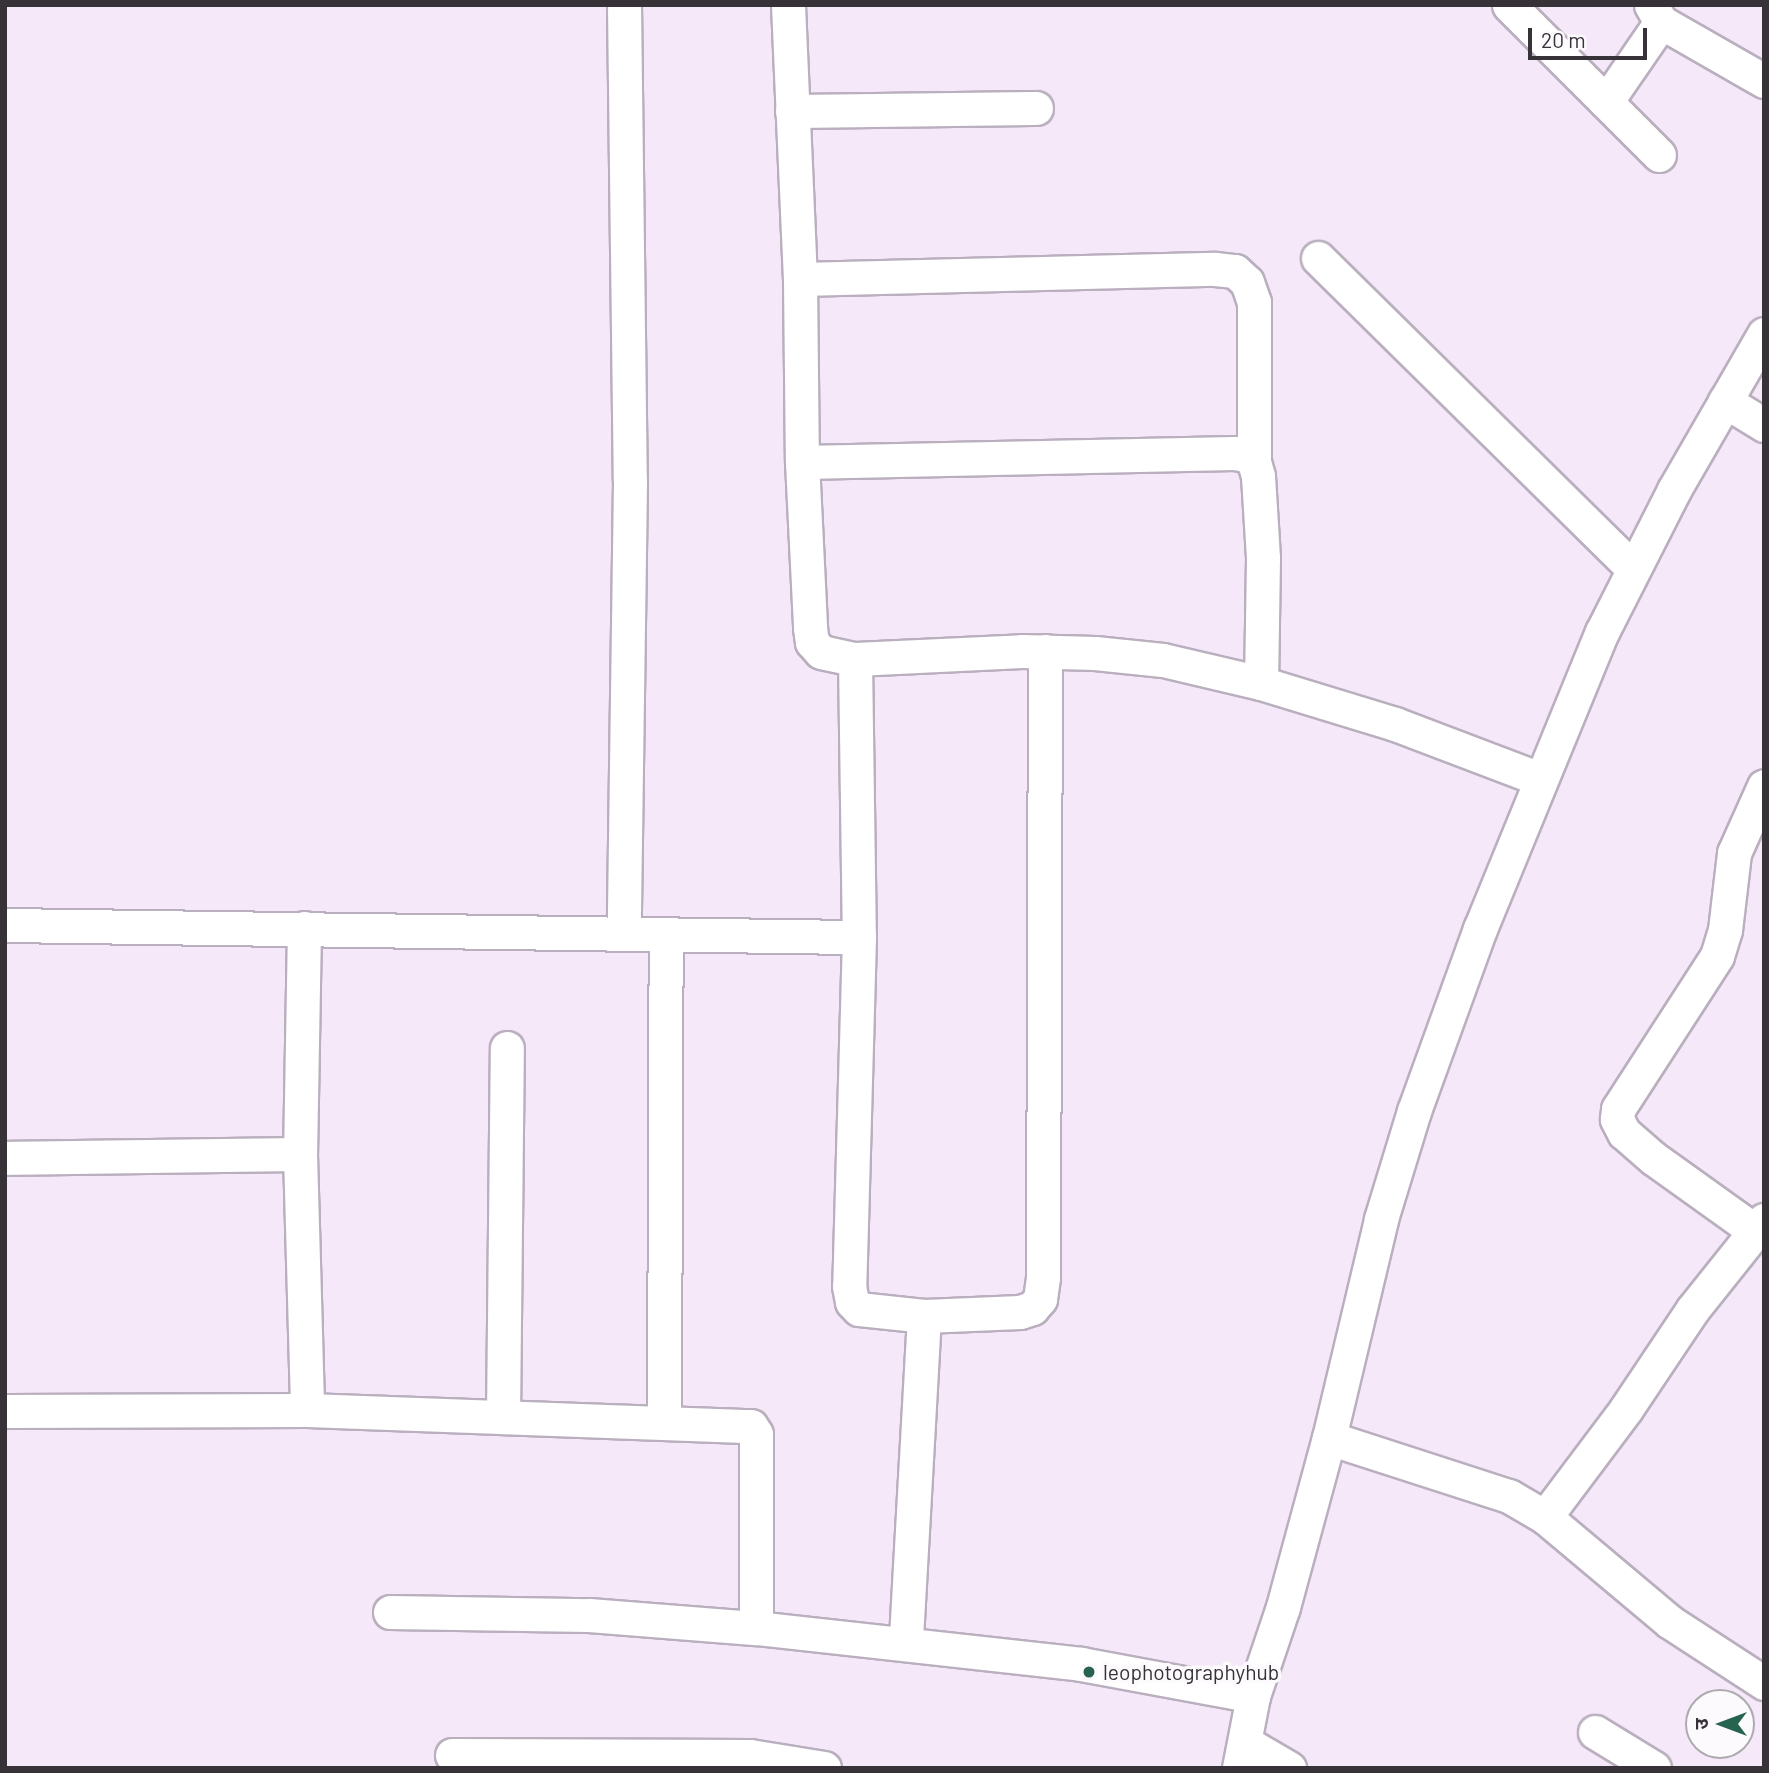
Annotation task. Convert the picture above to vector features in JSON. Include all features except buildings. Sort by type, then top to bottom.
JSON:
[{"type":"street","points":[[624,5],[630,481],[624,934]]},
{"type":"street","points":[[788,5],[800,279],[802,462],[813,642],[821,652],[855,659],[954,652],[1045,651],[1163,660],[1261,683],[1395,724],[1540,779]]},
{"type":"street","points":[[1508,5],[1658,155]]},
{"type":"street","points":[[1606,102],[1656,13],[1764,81]]},
{"type":"street","points":[[792,111],[1036,108]]},
{"type":"street","points":[[1318,258],[1632,568]]},
{"type":"street","points":[[800,279],[1215,269],[1235,271],[1247,282],[1254,302],[1254,462],[1258,476],[1263,558],[1261,683]]},
{"type":"street","points":[[1289,1768],[1242,1755],[1253,1696],[1283,1607],[1329,1437],[1360,1299],[1414,1111],[1480,929],[1575,692],[1632,568],[1764,334]]},
{"type":"street","points":[[1724,401],[1764,425]]},
{"type":"street","points":[[802,462],[1234,453],[1246,455],[1254,462]]},
{"type":"street","points":[[855,659],[859,937],[852,1302],[869,1312],[924,1316],[1020,1312],[1032,1308],[1040,1299],[1044,1277],[1045,651]]},
{"type":"street","points":[[1545,1517],[1626,1409],[1693,1310],[1759,1226],[1653,1158],[1624,1133],[1617,1119],[1618,1110],[1717,957],[1724,930],[1734,853],[1764,786]]},
{"type":"street","points":[[5,925],[859,937]]},
{"type":"street","points":[[304,928],[300,1154],[307,1410]]},
{"type":"street","points":[[664,1421],[666,936]]},
{"type":"street","points":[[503,1417],[507,1048]]},
{"type":"street","points":[[5,1158],[300,1154]]},
{"type":"street","points":[[905,1643],[924,1316]]},
{"type":"street","points":[[5,1411],[307,1410],[736,1423],[751,1426],[756,1434],[756,1628]]},
{"type":"street","points":[[1329,1437],[1509,1496],[1545,1517],[1670,1622],[1764,1683]]},
{"type":"street","points":[[390,1612],[589,1615],[756,1628],[1081,1664],[1253,1696]]},
{"type":"street","points":[[1594,1732],[1654,1768]]},
{"type":"street","points":[[452,1755],[750,1756],[824,1768]]},
{"type":"place","name":"leophotographyhub","points":[[1089,1672]]}]
